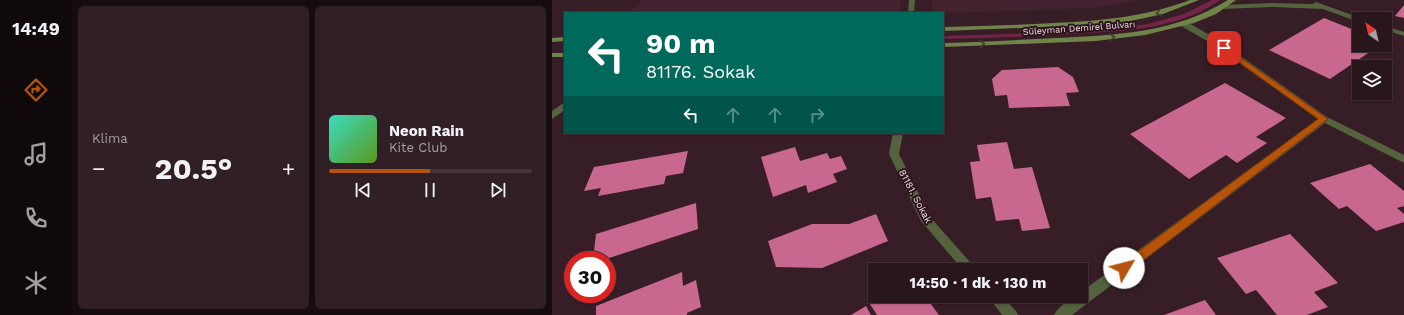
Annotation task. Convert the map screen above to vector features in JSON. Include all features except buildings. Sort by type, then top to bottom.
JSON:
[{"type":"main road","name":"Süleyman Demirel Bulvarı","points":[[944,29],[1073,24],[1135,19],[1173,10],[1196,0]]},
{"type":"main road","name":"Süleyman Demirel Bulvarı","points":[[944,45],[1090,39],[1146,33],[1184,24],[1223,8],[1233,0]]},
{"type":"main road","points":[[552,40],[564,39]]},
{"type":"main road","points":[[552,55],[564,55]]},
{"type":"street","points":[[911,12],[912,0]]},
{"type":"street","points":[[1307,0],[1321,7],[1352,17]]},
{"type":"street","points":[[1223,8],[1262,4],[1291,4],[1321,7]]},
{"type":"street","points":[[1184,24],[1212,40],[1324,119],[1404,159]]},
{"type":"street","points":[[1392,30],[1404,34]]},
{"type":"street","points":[[552,116],[564,106]]},
{"type":"street","points":[[1061,315],[1324,119]]},
{"type":"street","name":"81181. Sokak","points":[[898,134],[894,154],[927,221],[965,263]]},
{"type":"street","points":[[1000,303],[1011,315]]},
{"type":"shaded area","points":[[642,0],[901,0],[899,12],[630,12]]},
{"type":"shaded area","points":[[932,0],[1142,0],[1093,8],[944,13],[933,12]]},
{"type":"shaded area","points":[[1212,0],[1220,0],[1185,18],[1147,28],[1052,35],[944,39],[944,36],[1046,33],[1112,29],[1148,24],[1184,14]]},
{"type":"route","points":[[1124,268],[1324,119],[1224,48]]}]
